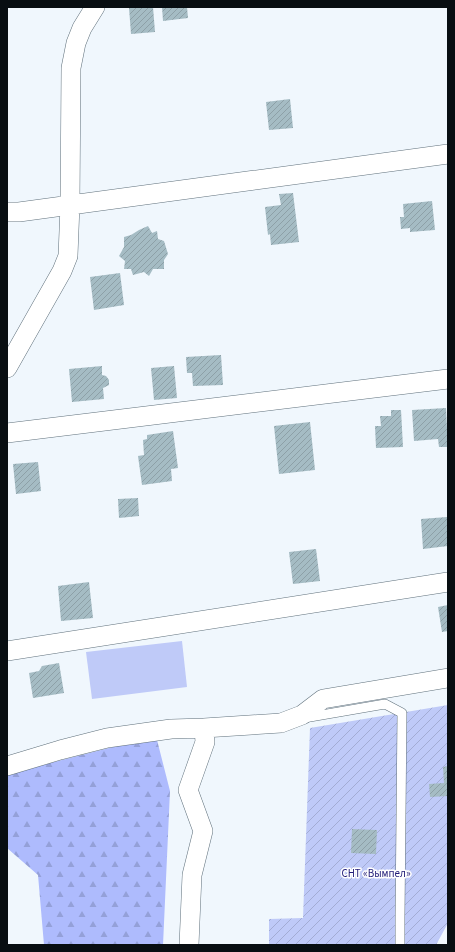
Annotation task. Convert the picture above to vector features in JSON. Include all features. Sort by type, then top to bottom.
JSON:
[{"type":"street","points":[[7,368],[62,271],[68,256],[71,68],[76,43],[82,28],[95,7]]},
{"type":"street","points":[[7,212],[19,212],[448,154]]},
{"type":"street","points":[[7,433],[448,378]]},
{"type":"street","points":[[7,651],[448,582]]},
{"type":"street","points":[[7,766],[107,738],[171,730],[281,723],[302,715],[323,699],[448,678]]},
{"type":"street","points":[[189,945],[192,875],[203,830],[188,790],[205,742],[204,728]]},
{"type":"lane","points":[[281,723],[385,704],[402,713],[400,945]]},
{"type":"green space","points":[[182,641],[187,687],[92,699],[86,652]]},
{"type":"green space","name":"СНТ «Вымпел»","points":[[448,705],[448,923],[436,945],[269,945],[269,919],[303,918],[310,728]]},
{"type":"green space","points":[[156,736],[170,791],[163,945],[44,945],[38,875],[7,848],[7,774]]},
{"type":"building","points":[[153,7],[155,32],[131,34],[129,8]]},
{"type":"building","points":[[162,7],[187,7],[188,18],[163,21]]},
{"type":"building","points":[[290,99],[293,128],[269,130],[266,102]]},
{"type":"building","points":[[293,193],[299,242],[271,245],[270,234],[268,235],[265,207],[281,205],[279,194]]},
{"type":"building","points":[[432,201],[435,230],[410,232],[410,228],[401,229],[400,217],[404,217],[403,204]]},
{"type":"building","points":[[148,226],[152,233],[157,231],[158,239],[164,241],[168,254],[164,260],[164,269],[153,269],[149,276],[144,272],[133,275],[131,269],[124,269],[125,261],[119,256],[124,247],[124,237]]},
{"type":"building","points":[[120,273],[124,305],[94,310],[90,277]]},
{"type":"building","points":[[221,355],[223,385],[193,386],[192,373],[187,373],[186,357]]},
{"type":"building","points":[[102,366],[102,375],[106,376],[109,380],[109,385],[103,388],[104,399],[72,402],[69,369]]},
{"type":"building","points":[[174,366],[177,398],[154,400],[151,368]]},
{"type":"building","points":[[446,408],[448,447],[439,447],[438,439],[414,441],[412,410]]},
{"type":"building","points":[[391,410],[401,410],[403,447],[376,448],[375,426],[381,426],[380,416],[391,416]]},
{"type":"building","points":[[310,422],[315,470],[279,474],[274,426]]},
{"type":"building","points":[[173,431],[178,468],[171,469],[172,481],[142,485],[138,456],[144,455],[143,440],[147,439],[147,435]]},
{"type":"building","points":[[38,462],[41,491],[16,494],[13,464]]},
{"type":"building","points":[[138,498],[139,516],[119,518],[118,499]]},
{"type":"building","points":[[447,517],[448,546],[423,549],[421,519]]},
{"type":"building","points":[[316,549],[320,581],[293,584],[289,552]]},
{"type":"building","points":[[89,582],[93,618],[61,621],[58,586]]},
{"type":"building","points":[[448,605],[448,631],[442,632],[438,607]]},
{"type":"building","points":[[59,663],[64,693],[33,698],[29,673],[39,671],[42,666]]},
{"type":"building","points":[[448,766],[448,796],[430,797],[429,784],[444,783],[443,767]]},
{"type":"building","points":[[352,829],[377,830],[376,854],[351,853]]}]
